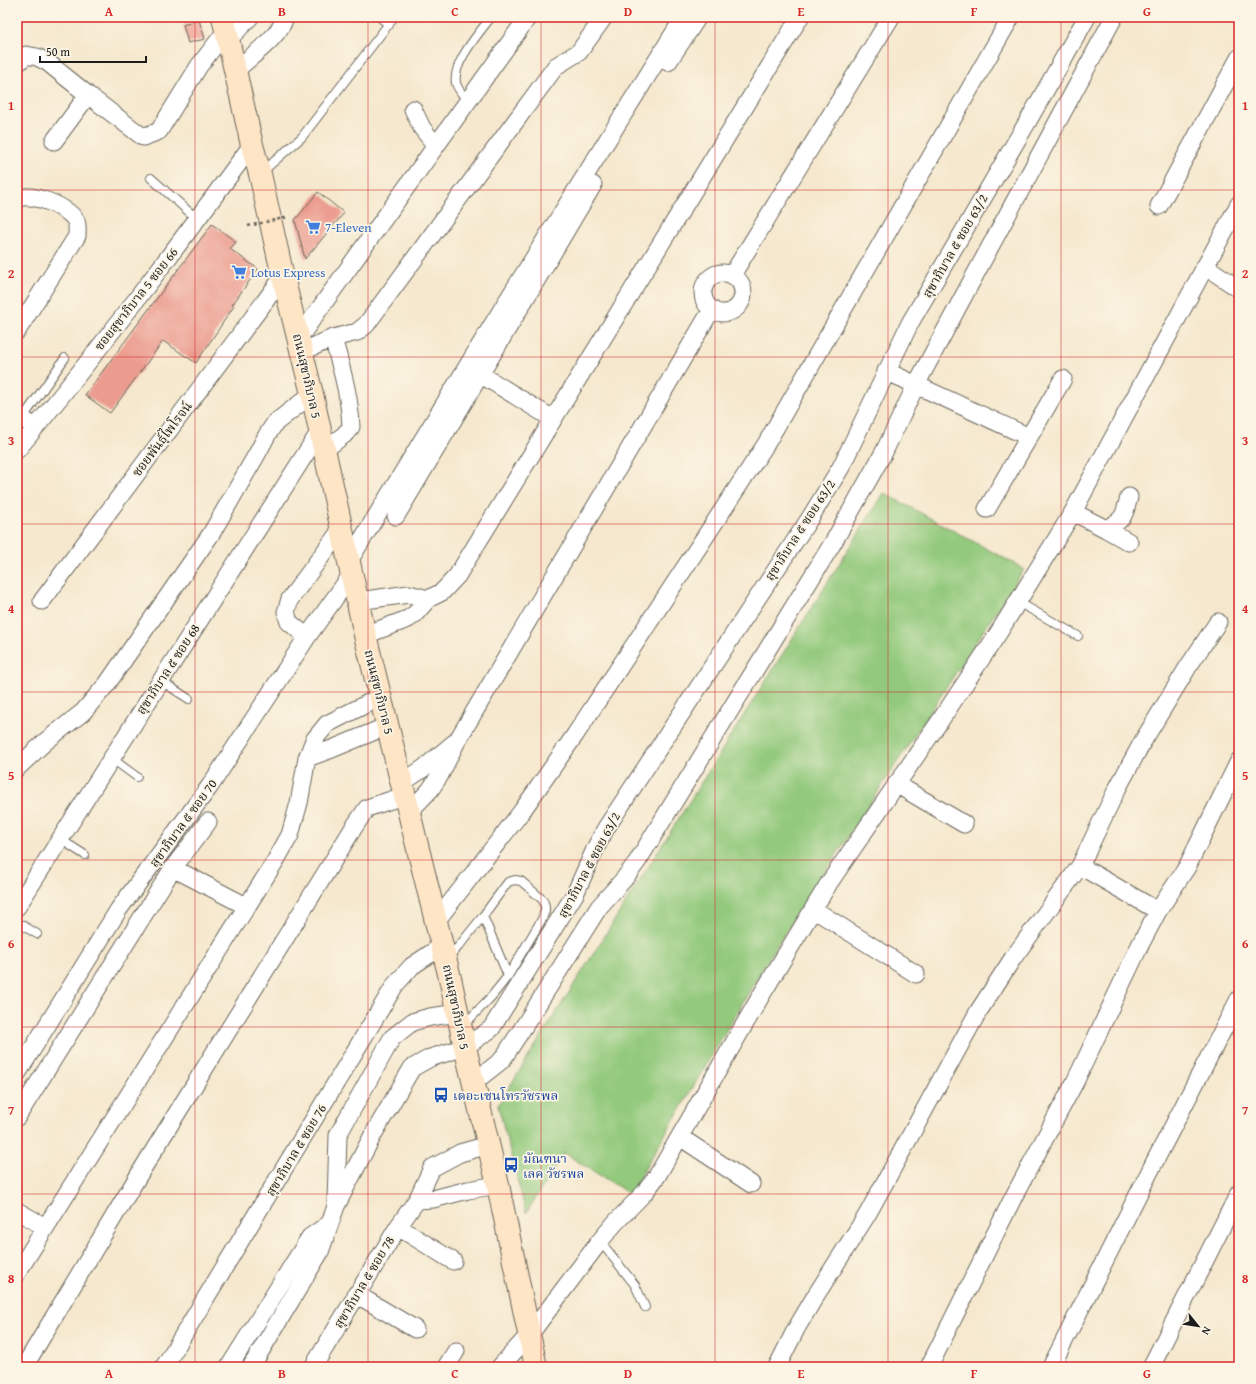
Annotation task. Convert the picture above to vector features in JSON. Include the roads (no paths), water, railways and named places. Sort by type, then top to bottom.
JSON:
[{"type":"main road","name":"ถนนสุขาภิบาล 5","points":[[226,29],[283,277],[312,394],[365,635],[444,952],[498,1186],[536,1367]]},
{"type":"street","points":[[17,64],[26,55],[37,57],[48,62],[143,137],[159,131],[199,66],[226,29],[250,17]]},
{"type":"street","points":[[236,70],[273,38],[283,23],[285,17]]},
{"type":"street","points":[[300,345],[436,146],[528,17]]},
{"type":"street","points":[[300,345],[356,332],[366,325],[556,66],[579,52],[604,17]]},
{"type":"street","name":"สุขาภิบาล ๕ ซอย 70","points":[[17,1074],[119,909],[210,786],[307,637],[507,301],[684,17]]},
{"type":"street","points":[[396,516],[644,98],[698,17]]},
{"type":"street","points":[[365,635],[408,619],[415,614],[428,599],[442,592],[457,576],[800,17]]},
{"type":"street","points":[[732,275],[891,17]]},
{"type":"street","points":[[436,920],[522,811],[575,735],[766,444],[1011,17]]},
{"type":"street","name":"สุขาภิบาล ๕ ซอย 63/2","points":[[490,1029],[575,894],[606,828],[810,518],[841,467],[910,324],[1087,17]]},
{"type":"street","points":[[474,1082],[502,1060],[600,907],[637,862],[834,542],[884,452],[916,385],[1114,17]]},
{"type":"street","points":[[1159,206],[1239,58]]},
{"type":"street","points":[[54,141],[88,95]]},
{"type":"street","points":[[414,109],[422,128],[436,146]]},
{"type":"street","name":"ซอยสุขาภิบาล 5 ซอย 66","points":[[17,450],[25,421],[197,219],[252,145]]},
{"type":"street","points":[[17,199],[21,197],[32,197],[46,201],[67,212],[75,219],[78,226],[77,236],[17,331]]},
{"type":"street","points":[[500,1367],[530,1334],[600,1241],[645,1192],[657,1176],[813,909],[942,718],[1018,602],[1073,512],[1239,204]]},
{"type":"street","points":[[1205,266],[1239,289]]},
{"type":"street","points":[[719,273],[732,275],[737,278],[743,288],[743,294],[739,305],[734,309],[723,312],[712,309],[707,305],[703,292],[708,280],[719,273]]},
{"type":"street","name":"ซอยพันธ์ุไพโรจน์","points":[[42,601],[283,277]]},
{"type":"street","points":[[24,1367],[143,1168],[367,808],[430,790],[440,775],[457,741],[712,309]]},
{"type":"street","points":[[322,440],[344,435],[351,427],[347,393],[333,338]]},
{"type":"street","points":[[886,371],[1029,437]]},
{"type":"street","points":[[480,374],[554,419]]},
{"type":"street","points":[[987,509],[1063,379]]},
{"type":"street","points":[[17,768],[46,741],[83,712],[107,684],[211,534],[275,423],[312,394]]},
{"type":"street","name":"สุขาภิบาล ๕ ซอย 68","points":[[17,907],[161,681],[322,440]]},
{"type":"street","points":[[1106,529],[1121,519],[1125,514],[1129,497]]},
{"type":"street","points":[[1073,512],[1129,542]]},
{"type":"street","points":[[307,637],[289,622],[286,612],[290,599],[342,528]]},
{"type":"street","points":[[358,601],[409,594],[428,599]]},
{"type":"street","points":[[777,1367],[796,1329],[816,1295],[867,1215],[978,1012],[1013,958],[1080,866],[1117,789],[1143,741],[1188,666],[1218,622]]},
{"type":"street","points":[[17,1273],[276,860],[290,835],[299,803],[307,758],[314,740],[327,724],[380,697]]},
{"type":"street","points":[[307,758],[387,726]]},
{"type":"street","points":[[406,797],[424,768],[457,741]]},
{"type":"street","points":[[928,1367],[1014,1196],[1075,1082],[1140,945],[1158,912],[1187,867],[1239,762]]},
{"type":"street","points":[[896,784],[964,824]]},
{"type":"street","points":[[17,1117],[173,868],[208,822]]},
{"type":"street","points":[[1080,866],[1158,912]]},
{"type":"street","points":[[173,868],[246,906]]},
{"type":"street","points":[[575,894],[600,907]]},
{"type":"street","points":[[813,909],[916,974]]},
{"type":"street","name":"สุขาภิบาล ๕ ซอย 76","points":[[164,1367],[395,985],[412,966],[444,952]]},
{"type":"street","points":[[1052,1367],[1239,999]]},
{"type":"street","points":[[336,1206],[338,1135],[392,1038],[412,1022],[430,1017],[461,1030],[490,1029],[502,1060]]},
{"type":"street","points":[[251,1367],[320,1252],[336,1206],[374,1133],[412,1068],[430,1058],[461,1030]]},
{"type":"street","points":[[680,1137],[751,1184]]},
{"type":"street","name":"สุขาภิบาล ๕ ซอย 78","points":[[314,1367],[356,1294],[398,1227],[417,1200],[432,1168],[460,1153],[488,1145]]},
{"type":"street","points":[[417,1200],[433,1199],[468,1190],[498,1186]]},
{"type":"street","points":[[1151,1367],[1239,1193]]},
{"type":"street","points":[[17,1211],[45,1227]]},
{"type":"street","points":[[229,1367],[310,1237],[329,1224]]},
{"type":"street","points":[[398,1227],[453,1261]]},
{"type":"street","points":[[356,1294],[415,1328]]},
{"type":"street","points":[[446,1367],[456,1351]]},
{"type":"lane","points":[[380,17],[389,25]]},
{"type":"lane","points":[[260,174],[302,136],[394,17]]},
{"type":"lane","points":[[468,101],[456,84],[457,67],[491,17]]},
{"type":"lane","points":[[151,178],[197,219]]},
{"type":"lane","points":[[25,421],[65,358]]},
{"type":"lane","points":[[1018,602],[1078,636]]},
{"type":"lane","points":[[161,681],[189,699]]},
{"type":"lane","points":[[111,758],[137,777]]},
{"type":"lane","points":[[60,839],[86,855]]},
{"type":"lane","points":[[444,952],[459,946],[508,882],[515,880],[521,881],[543,900],[545,912],[542,919],[508,976],[461,1030]]},
{"type":"lane","points":[[483,916],[508,976]]},
{"type":"lane","points":[[17,922],[37,934]]},
{"type":"lane","points":[[600,1241],[635,1285],[645,1307]]},
{"type":"place","name":"7-Eleven","points":[[313,227]]},
{"type":"place","name":"Lotus Express","points":[[239,272]]},
{"type":"place","name":"เดอะเซนโทรวัชรพล","points":[[441,1095]]},
{"type":"place","name":"มัณฑนา เลค วัชรพล","points":[[511,1165]]}]
